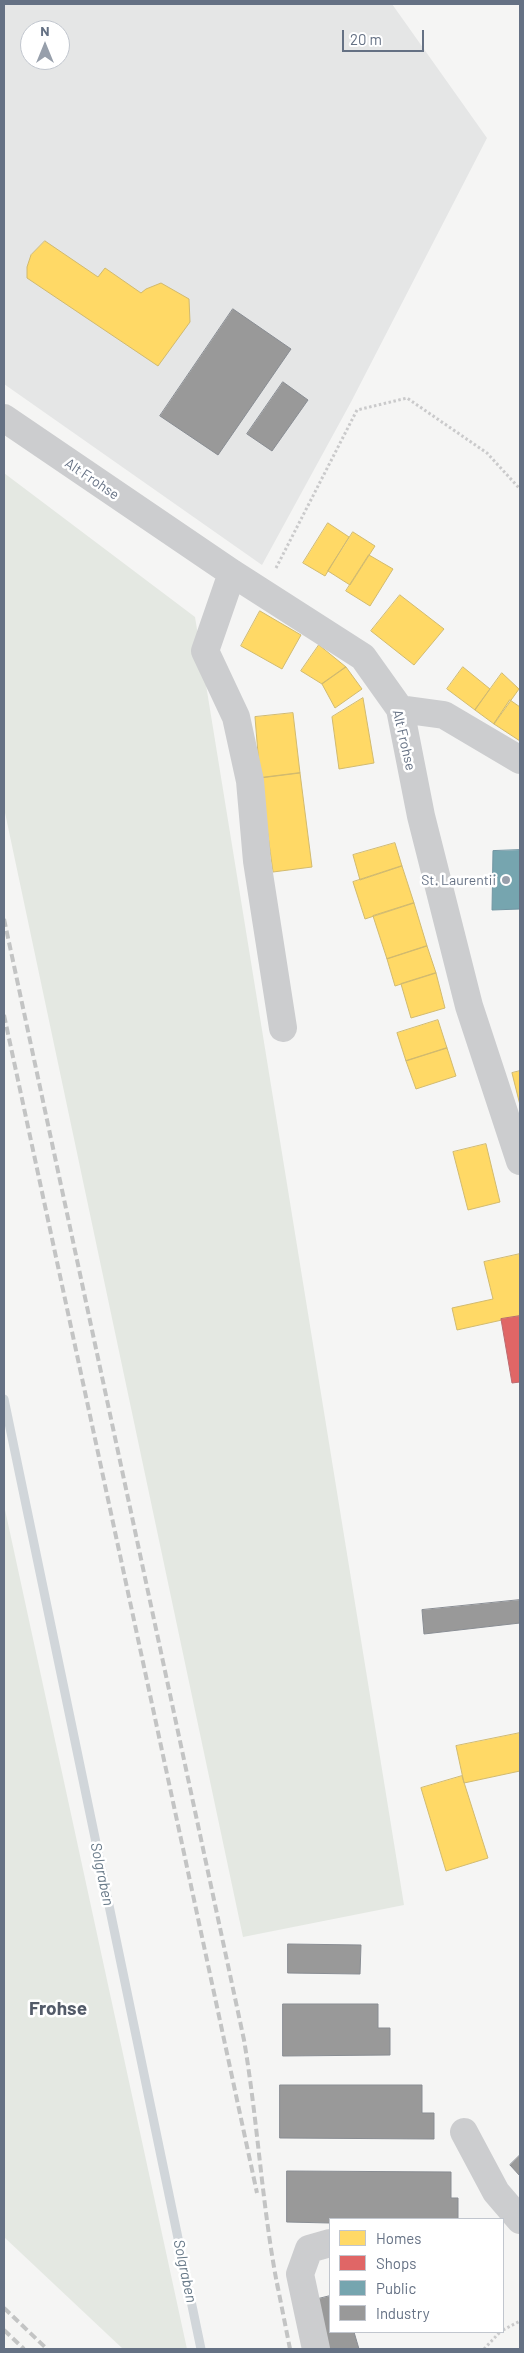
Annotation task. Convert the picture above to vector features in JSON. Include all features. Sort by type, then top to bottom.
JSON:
[{"type":"street","name":"Alt Frohse","points":[[4,418],[232,573],[363,657],[400,709],[421,816],[468,1006],[520,1161]]},
{"type":"street","points":[[232,573],[205,651],[236,717],[250,781],[257,862],[283,1028]]},
{"type":"street","points":[[400,709],[444,716],[520,760]]},
{"type":"street","points":[[464,2132],[496,2192],[520,2220]]},
{"type":"street","points":[[504,2230],[520,2229]]},
{"type":"street","points":[[316,2349],[300,2274],[309,2249],[329,2243]]},
{"type":"path","points":[[264,593],[356,410],[407,398],[487,453],[520,489]]},
{"type":"path","points":[[504,2330],[520,2321]]},
{"type":"path","points":[[484,2349],[500,2333]]},
{"type":"shaded area","points":[[4,4],[392,4],[487,138],[351,402],[262,565],[4,384]]},
{"type":"shaded area","points":[[4,473],[195,617],[404,1905],[243,1937],[4,808]]},
{"type":"shaded area","points":[[4,1505],[187,2349],[123,2349],[4,2237]]},
{"type":"building: Homes","points":[[45,241],[98,277],[105,268],[141,293],[161,283],[189,299],[190,322],[158,366],[27,278],[27,267],[31,255]]},
{"type":"building: Homes","points":[[328,523],[349,537],[325,576],[303,563]]},
{"type":"building: Homes","points":[[353,532],[375,546],[350,585],[328,571]]},
{"type":"building: Homes","points":[[369,555],[393,569],[370,606],[346,591]]},
{"type":"building: Homes","points":[[400,595],[444,629],[414,665],[371,631]]},
{"type":"building: Homes","points":[[260,611],[301,635],[282,669],[241,646]]},
{"type":"building: Homes","points":[[319,645],[346,667],[322,684],[301,671]]},
{"type":"building: Homes","points":[[346,667],[362,689],[335,708],[322,684]]},
{"type":"building: Homes","points":[[463,667],[490,689],[475,710],[447,689]]},
{"type":"building: Homes","points":[[502,673],[519,689],[494,724],[475,710]]},
{"type":"building: Homes","points":[[363,698],[374,763],[339,769],[332,717]]},
{"type":"building: Homes","points":[[510,700],[520,707],[520,741],[494,724]]},
{"type":"building: Homes","points":[[293,713],[300,773],[260,778],[255,717]]},
{"type":"building: Homes","points":[[300,773],[312,867],[273,872],[260,778]]},
{"type":"building: Homes","points":[[395,843],[402,866],[360,880],[353,855]]},
{"type":"building: Homes","points":[[402,866],[414,903],[365,919],[353,882]]},
{"type":"building: Homes","points":[[414,903],[427,946],[387,959],[373,916]]},
{"type":"building: Homes","points":[[427,946],[436,973],[395,986],[387,959]]},
{"type":"building: Homes","points":[[436,973],[445,1008],[411,1018],[401,984]]},
{"type":"building: Homes","points":[[438,1020],[447,1048],[406,1061],[397,1033]]},
{"type":"building: Homes","points":[[447,1048],[456,1076],[416,1089],[406,1061]]},
{"type":"building: Homes","points":[[520,1071],[520,1105],[512,1073]]},
{"type":"building: Homes","points":[[486,1144],[500,1202],[468,1210],[453,1152]]},
{"type":"building: Homes","points":[[520,1254],[520,1316],[457,1330],[452,1308],[493,1299],[484,1262]]},
{"type":"building: Homes","points":[[520,1733],[520,1771],[464,1783],[456,1746]]},
{"type":"building: Homes","points":[[462,1776],[488,1858],[446,1871],[421,1788]]},
{"type":"building: Shops","points":[[520,1316],[520,1382],[512,1383],[501,1319]]},
{"type":"building: Public","name":"St. Laurentii","points":[[520,850],[520,909],[492,910],[493,851]]},
{"type":"building: Industry","points":[[233,309],[291,349],[218,455],[160,416]]},
{"type":"building: Industry","points":[[283,382],[308,400],[272,451],[247,434]]},
{"type":"building: Industry","points":[[520,1600],[520,1623],[424,1634],[422,1610]]},
{"type":"building: Industry","points":[[288,1944],[361,1945],[360,1974],[288,1973]]},
{"type":"building: Industry","points":[[283,2004],[378,2004],[378,2028],[390,2028],[390,2055],[283,2056]]},
{"type":"building: Industry","points":[[280,2085],[422,2085],[422,2113],[434,2113],[434,2139],[280,2138]]},
{"type":"building: Industry","points":[[520,2155],[520,2176],[510,2165]]},
{"type":"building: Industry","points":[[287,2171],[451,2172],[451,2198],[458,2198],[458,2218],[329,2218],[329,2223],[287,2222]]},
{"type":"building: Industry","points":[[329,2296],[329,2333],[354,2333],[359,2349],[327,2349],[314,2300]]},
{"type":"waterway","name":"Solgraben","points":[[4,1399],[201,2349]]},
{"type":"railway","points":[[4,919],[244,2040],[268,2227],[278,2289]]},
{"type":"railway","points":[[4,1015],[257,2193]]},
{"type":"railway","points":[[277,2283],[290,2349]]},
{"type":"railway","points":[[4,2308],[47,2349]]},
{"type":"railway","points":[[4,2330],[24,2349]]},
{"type":"place","name":"St. Laurentii","points":[[506,880]]},
{"type":"district","name":"Frohse","points":[[58,2009]]}]
